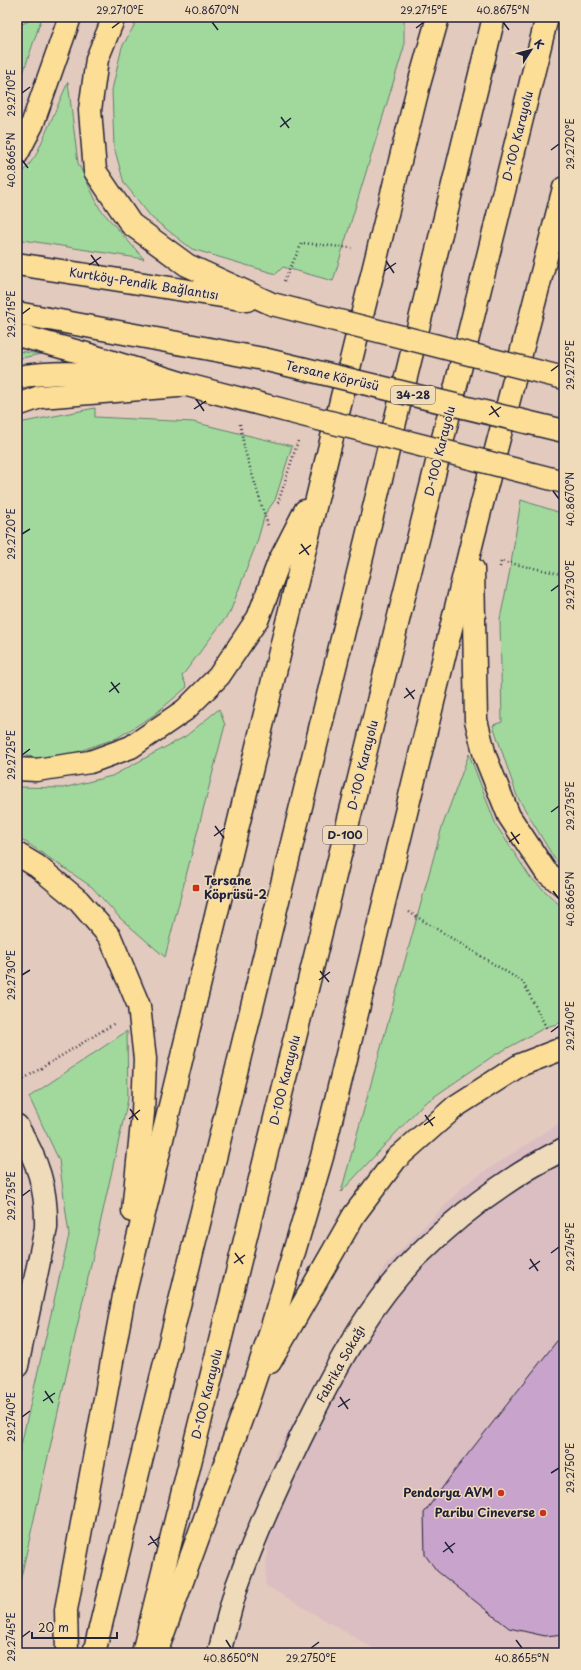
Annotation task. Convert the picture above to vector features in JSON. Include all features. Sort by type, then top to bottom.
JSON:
[{"type":"highway","points":[[17,154],[32,125],[70,17]]},
{"type":"highway","points":[[114,17],[97,60],[90,110],[95,171],[131,224],[187,265],[272,304],[564,378]]},
{"type":"highway","points":[[419,84],[423,17]]},
{"type":"highway","points":[[67,1653],[66,1610],[124,1296],[322,478],[419,84],[438,17]]},
{"type":"highway","points":[[94,1653],[494,17]]},
{"type":"highway","name":"D-100 Karayolu","points":[[143,1653],[547,17]]},
{"type":"highway","points":[[156,1653],[247,1403],[268,1340],[322,1157],[472,538],[564,188]]},
{"type":"highway","points":[[554,230],[564,208]]},
{"type":"highway","name":"Kurtköy-Pendik Bağlantısı","points":[[17,264],[272,304]]},
{"type":"highway","name":"Tersane Köprüsü","points":[[17,313],[263,360],[564,431]]},
{"type":"highway","points":[[17,335],[90,355],[187,386],[564,482]]},
{"type":"highway","points":[[17,377],[35,374],[108,375],[187,386]]},
{"type":"highway","points":[[17,405],[40,397],[187,386]]},
{"type":"highway","points":[[17,769],[36,770],[90,762],[131,747],[186,710],[219,676],[258,618],[279,562],[322,478]]},
{"type":"highway","points":[[472,538],[476,720],[485,756],[509,816],[546,872],[564,886]]},
{"type":"highway","points":[[17,854],[37,866],[78,900],[110,936],[139,1006],[145,1059],[143,1114],[124,1296]]},
{"type":"highway","points":[[247,1403],[354,1215],[396,1159],[456,1106],[520,1065],[564,1048]]},
{"type":"street","points":[[17,1126],[27,1143],[44,1188],[46,1209],[46,1228],[17,1366]]},
{"type":"street","name":"Fabrika Sokağı","points":[[219,1653],[237,1587],[287,1465],[334,1373],[365,1321],[389,1288],[414,1260],[473,1205],[502,1184],[534,1164],[564,1149]]},
{"type":"path","points":[[272,304],[302,244],[357,248]]},
{"type":"path","points":[[235,398],[245,451],[270,532]]},
{"type":"path","points":[[500,568],[501,561],[561,574],[564,562]]},
{"type":"path","points":[[409,912],[523,982],[548,1031]]},
{"type":"path","points":[[17,1083],[119,1021]]},
{"type":"shaded area","points":[[564,1120],[564,1653],[381,1653],[265,1585],[275,1454],[385,1266],[467,1183]]},
{"type":"green space","points":[[38,17],[42,17],[17,91],[17,26]]},
{"type":"green space","points":[[139,17],[404,17],[404,47],[333,281],[283,267],[276,274],[192,249],[152,218],[124,183],[114,147],[112,90],[122,47]]},
{"type":"green space","points":[[68,82],[78,163],[100,209],[144,259],[17,239],[17,181],[36,155]]},
{"type":"green space","points":[[17,351],[41,354],[17,359]]},
{"type":"green space","points":[[95,408],[95,417],[193,422],[292,446],[275,500],[265,514],[257,542],[230,612],[182,676],[187,687],[154,715],[117,738],[77,752],[43,759],[17,754],[17,424]]},
{"type":"green space","points":[[521,500],[564,514],[564,868],[554,858],[517,796],[493,725],[502,722],[500,619],[510,570]]},
{"type":"green space","points":[[219,709],[225,725],[165,957],[120,918],[92,887],[17,836],[17,787],[63,788],[112,776],[186,736]]},
{"type":"green space","points":[[469,754],[496,825],[530,877],[564,909],[564,1022],[546,1027],[493,1056],[422,1105],[341,1192],[442,827]]},
{"type":"green space","points":[[127,1031],[128,1099],[17,1595],[17,1463],[69,1235],[59,1160],[29,1097]]},
{"type":"building","name":"Pendorya AVM","points":[[564,1332],[564,1634],[545,1636],[509,1628],[437,1571],[425,1555],[424,1513],[453,1473]]},
{"type":"place","name":"Tersane Köprüsü-2","points":[[196,888]]},
{"type":"place","name":"Pendorya AVM","points":[[501,1493]]},
{"type":"place","name":"Paribu Cineverse","points":[[543,1513]]}]
